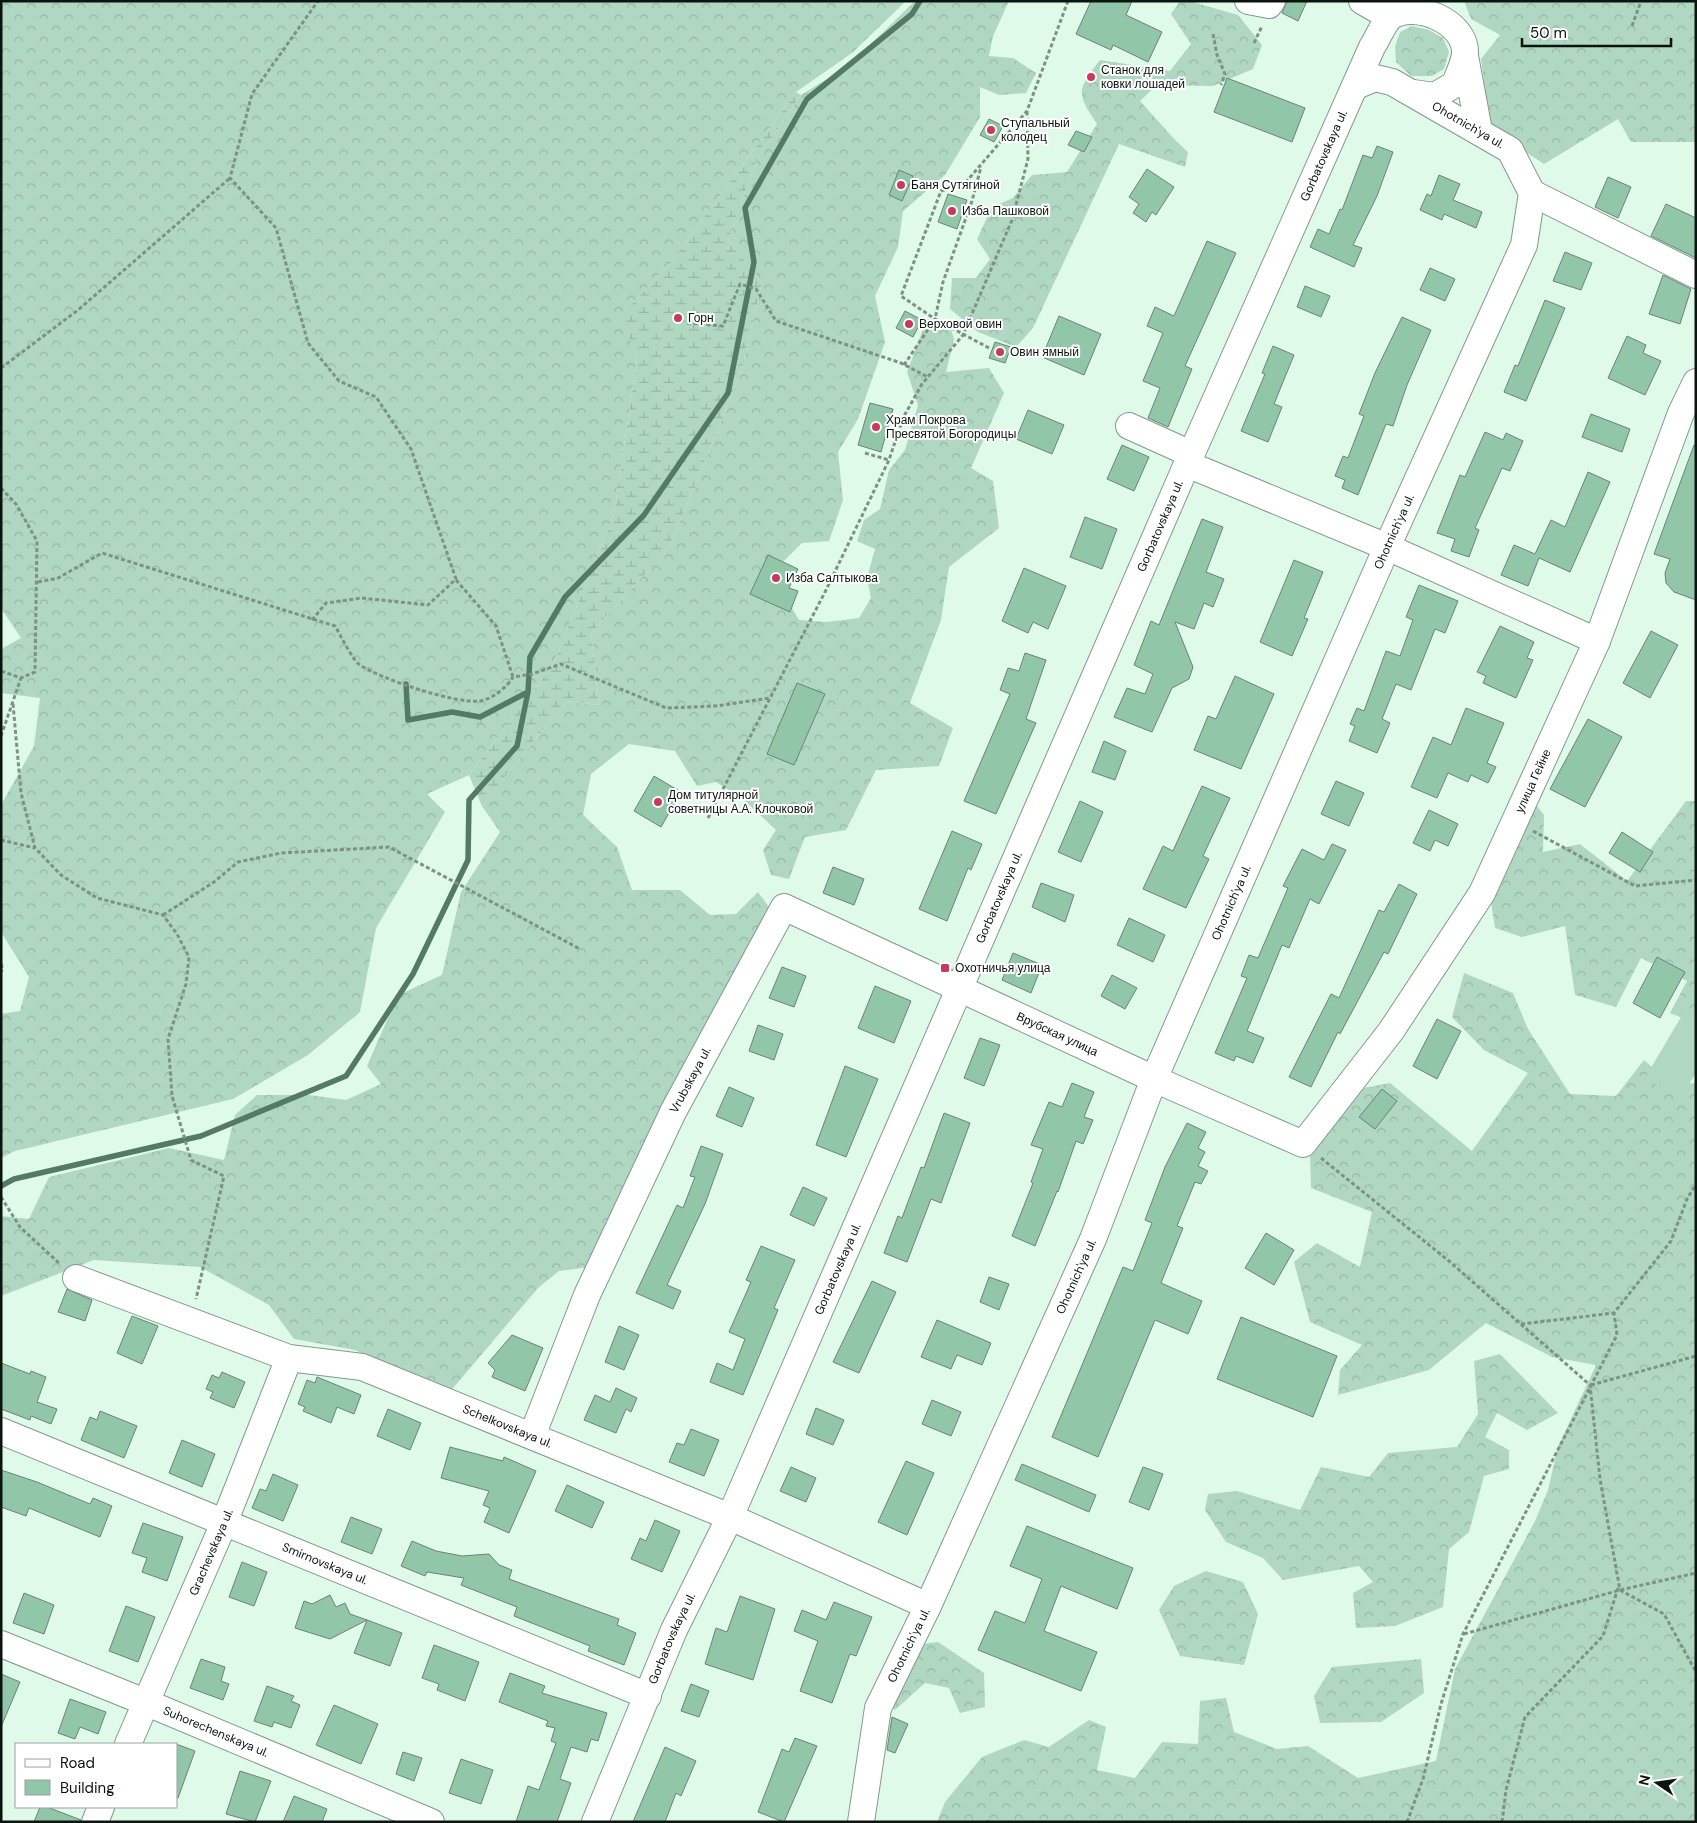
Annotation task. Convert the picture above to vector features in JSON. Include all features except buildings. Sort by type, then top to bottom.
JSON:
[{"type":"street","points":[[1248,1],[1270,5],[1272,1]]},
{"type":"street","points":[[1362,1],[1393,9],[1422,8],[1438,15],[1462,43]]},
{"type":"street","points":[[1452,1],[1479,132]]},
{"type":"street","name":"Gorbatovskaya ul.","points":[[595,1822],[674,1630],[730,1517],[1189,459],[1372,47],[1393,9]]},
{"type":"street","points":[[1413,93],[1435,96],[1455,84],[1462,43]]},
{"type":"street","name":"Ohotnich'ya ul.","points":[[860,1822],[878,1708],[928,1606],[1093,1239],[1154,1079],[1387,547],[1524,245],[1532,194],[1510,150],[1392,82],[1375,78],[1356,86]]},
{"type":"street","points":[[1532,194],[1696,275]]},
{"type":"street","name":"улица Гейне","points":[[1304,1144],[1391,1032],[1477,901],[1597,641],[1681,413],[1696,382]]},
{"type":"street","points":[[1129,426],[1189,459],[1597,641]]},
{"type":"street","name":"Vrubskaya ul.","points":[[532,1436],[588,1295],[673,1112],[784,907],[959,988]]},
{"type":"street","name":"Врубская улица","points":[[959,988],[1154,1079],[1304,1144]]},
{"type":"street","name":"Schelkovskaya ul.","points":[[76,1278],[289,1358],[362,1367],[730,1517],[928,1606]]},
{"type":"street","name":"Grachevskaya ul.","points":[[128,1743],[224,1523],[289,1358]]},
{"type":"street","name":"Smirnovskaya ul.","points":[[1,1431],[648,1696]]},
{"type":"street","name":"Suhorechenskaya ul.","points":[[1,1644],[146,1702],[430,1822]]},
{"type":"street","points":[[95,1822],[102,1808]]},
{"type":"path","points":[[1,368],[78,310],[230,178],[252,94],[318,1]]},
{"type":"path","points":[[990,348],[935,319],[901,296],[941,191],[966,182],[1027,111],[1068,1]]},
{"type":"path","points":[[1632,26],[1640,1]]},
{"type":"path","points":[[1213,34],[1217,56],[1225,74],[1221,85]]},
{"type":"path","points":[[708,818],[889,460],[904,418],[928,377],[963,335],[1012,220],[1028,159],[1027,111]]},
{"type":"path","points":[[904,365],[935,319],[943,282],[972,201],[981,166]]},
{"type":"path","points":[[38,582],[58,578],[102,553],[335,626],[359,664],[398,682],[446,697],[481,701],[508,687],[513,677],[496,626],[456,579],[411,449],[376,398],[339,381],[308,343],[276,228],[230,178]]},
{"type":"path","points":[[687,323],[723,326],[740,284],[756,289],[776,321],[904,365],[928,377]]},
{"type":"path","points":[[865,453],[889,460]]},
{"type":"path","points":[[1,488],[16,504],[37,541],[38,582],[35,672],[21,678],[1,671]]},
{"type":"path","points":[[312,620],[326,604],[362,598],[428,605],[456,579]]},
{"type":"path","points":[[513,677],[532,674],[561,664],[666,708],[716,706],[770,698]]},
{"type":"path","points":[[1,736],[21,678]]},
{"type":"path","points":[[13,704],[21,793],[35,848],[61,875],[97,898],[163,915],[178,934],[189,957],[186,984],[168,1039],[172,1096],[191,1160],[224,1176],[190,1321]]},
{"type":"path","points":[[1515,821],[1635,886],[1696,880]]},
{"type":"path","points":[[1,840],[35,848]]},
{"type":"path","points":[[163,915],[214,882],[238,862],[281,853],[389,847],[580,949]]},
{"type":"path","points":[[1,964],[3,970],[1,971]]},
{"type":"path","points":[[1304,1144],[1449,1261],[1590,1385],[1600,1479],[1619,1585],[1618,1590],[1603,1636],[1525,1717],[1506,1790],[1502,1822]]},
{"type":"path","points":[[1407,1822],[1423,1779],[1441,1704],[1464,1634],[1616,1335],[1614,1313],[1671,1241],[1687,1199],[1696,1184]]},
{"type":"path","points":[[1,1197],[20,1227],[76,1278]]},
{"type":"path","points":[[1521,1324],[1614,1313]]},
{"type":"path","points":[[1590,1385],[1696,1356]]},
{"type":"path","points":[[1464,1634],[1618,1590],[1696,1573]]},
{"type":"path","points":[[1618,1590],[1664,1614],[1696,1672]]},
{"type":"green space","points":[[1,1],[906,1],[852,53],[796,92],[671,263],[622,314],[637,358],[614,514],[553,665],[469,775],[427,794],[445,812],[376,928],[360,1012],[308,1055],[233,1099],[15,1151],[1,1158],[1,1014],[20,1011],[29,977],[1,932],[1,805],[34,746],[40,698],[1,693],[1,649],[21,638],[1,608]]},
{"type":"green space","points":[[915,1],[1009,1],[993,36],[989,56],[1013,58],[1036,73],[1026,93],[999,95],[980,87],[980,117],[945,175],[903,211],[898,247],[875,296],[885,342],[858,419],[838,452],[843,500],[829,541],[802,543],[783,562],[782,591],[799,620],[827,622],[859,618],[871,598],[867,578],[875,549],[857,541],[864,520],[880,509],[889,470],[905,450],[918,405],[907,372],[927,319],[948,320],[954,339],[946,372],[989,368],[1004,393],[971,468],[993,481],[999,528],[949,567],[941,620],[910,703],[953,728],[939,766],[876,770],[846,830],[805,837],[789,879],[771,875],[763,850],[776,830],[743,799],[716,782],[697,786],[675,751],[629,744],[591,774],[583,815],[617,847],[632,890],[680,890],[710,915],[736,914],[758,892],[771,910],[590,1267],[559,1271],[538,1288],[448,1394],[355,1350],[294,1339],[269,1305],[200,1267],[94,1260],[1,1296],[1,1216],[29,1219],[49,1177],[169,1148],[224,1160],[235,1115],[257,1095],[309,1095],[346,1100],[381,1084],[367,1066],[398,995],[442,975],[461,892],[500,832],[482,806],[566,701],[599,705],[591,633],[669,548],[741,373],[762,282],[728,240],[757,159],[801,95],[848,66]]},
{"type":"green space","points":[[1180,1],[1189,1],[1238,15],[1262,45],[1253,69],[1213,86],[1157,85],[1140,101],[1188,152],[1185,167],[1119,144],[1033,328],[1016,347],[978,332],[950,309],[952,278],[976,278],[990,259],[977,239],[992,207],[1013,198],[1032,175],[1067,172],[1097,124],[1085,105],[1082,91],[1087,78],[1100,60],[1170,71],[1191,44],[1171,14]]},
{"type":"green space","points":[[1464,1],[1696,1],[1696,142],[1631,142],[1618,119],[1544,164],[1490,129],[1481,59],[1500,35],[1471,19]]},
{"type":"green space","points":[[1412,26],[1429,30],[1443,38],[1449,52],[1444,69],[1432,76],[1411,76],[1396,62],[1395,47],[1400,32]]},
{"type":"green space","points":[[796,92],[801,95],[757,159],[728,240],[762,282],[741,373],[669,548],[591,633],[599,705],[566,701],[482,806],[469,775],[553,665],[614,514],[637,358],[621,315],[671,263]]},
{"type":"green space","points":[[479,707],[489,708],[491,711],[489,719],[475,726],[461,720],[461,713],[464,710]]},
{"type":"green space","points":[[1533,801],[1544,815],[1543,852],[1580,844],[1627,881],[1686,801],[1696,801],[1696,1023],[1670,1013],[1687,981],[1641,958],[1616,1007],[1575,995],[1565,926],[1522,937],[1495,928],[1487,876]]},
{"type":"green space","points":[[1464,973],[1513,993],[1528,1029],[1570,1094],[1616,1096],[1644,1060],[1672,1085],[1696,1083],[1696,1822],[937,1822],[945,1802],[982,1757],[1024,1740],[1049,1747],[1089,1720],[1106,1727],[1097,1770],[1135,1778],[1162,1742],[1198,1744],[1200,1701],[1226,1698],[1234,1732],[1277,1749],[1308,1746],[1358,1778],[1436,1761],[1455,1669],[1535,1521],[1548,1490],[1558,1447],[1596,1365],[1552,1357],[1486,1323],[1429,1370],[1338,1395],[1340,1370],[1362,1345],[1310,1322],[1294,1262],[1317,1243],[1360,1267],[1372,1212],[1311,1188],[1310,1152],[1363,1088],[1390,1083],[1472,1151],[1528,1073],[1484,1050],[1452,1017]]},
{"type":"green space","points":[[1684,1012],[1696,1019],[1696,1073],[1680,1099],[1645,1078]]},
{"type":"green space","points":[[1500,1354],[1558,1413],[1527,1430],[1497,1413],[1485,1437],[1509,1450],[1509,1469],[1484,1476],[1469,1532],[1449,1549],[1443,1607],[1395,1626],[1356,1628],[1353,1593],[1373,1582],[1359,1566],[1283,1580],[1263,1558],[1226,1542],[1205,1510],[1208,1494],[1237,1491],[1300,1510],[1321,1467],[1369,1477],[1388,1453],[1457,1447],[1478,1414],[1474,1361]]},
{"type":"green space","points":[[1206,1571],[1243,1582],[1258,1614],[1244,1665],[1180,1656],[1159,1610],[1174,1586]]},
{"type":"green space","points":[[938,1642],[984,1673],[985,1707],[960,1713],[949,1688],[925,1683],[895,1710],[877,1685],[898,1647]]},
{"type":"green space","points":[[1421,1659],[1424,1693],[1381,1722],[1320,1723],[1314,1696],[1332,1667]]},
{"type":"waterway","points":[[1,1186],[14,1179],[201,1136],[346,1076],[413,974],[468,860],[469,800],[517,746],[528,692],[530,657],[565,597],[644,515],[728,393],[754,262],[745,208],[807,99],[912,14],[920,1]]},
{"type":"waterway","points":[[406,684],[408,720],[452,712],[480,717],[528,692]]},
{"type":"place","name":"Станок для ковки лошадей","points":[[1091,77]]},
{"type":"place","name":"Ступальный колодец","points":[[991,130]]},
{"type":"place","name":"Баня Сутягиной","points":[[901,185]]},
{"type":"place","name":"Изба Пашковой","points":[[952,211]]},
{"type":"place","name":"Горн","points":[[678,318]]},
{"type":"place","name":"Верховой овин","points":[[909,324]]},
{"type":"place","name":"Овин ямный","points":[[1000,352]]},
{"type":"place","name":"Храм Покрова Пресвятой Богородицы","points":[[876,427]]},
{"type":"place","name":"Изба Салтыкова","points":[[776,578]]},
{"type":"place","name":"Дом титулярной советницы А.А. Клочковой","points":[[658,802]]},
{"type":"place","name":"Охотничья улица","points":[[945,968]]}]
